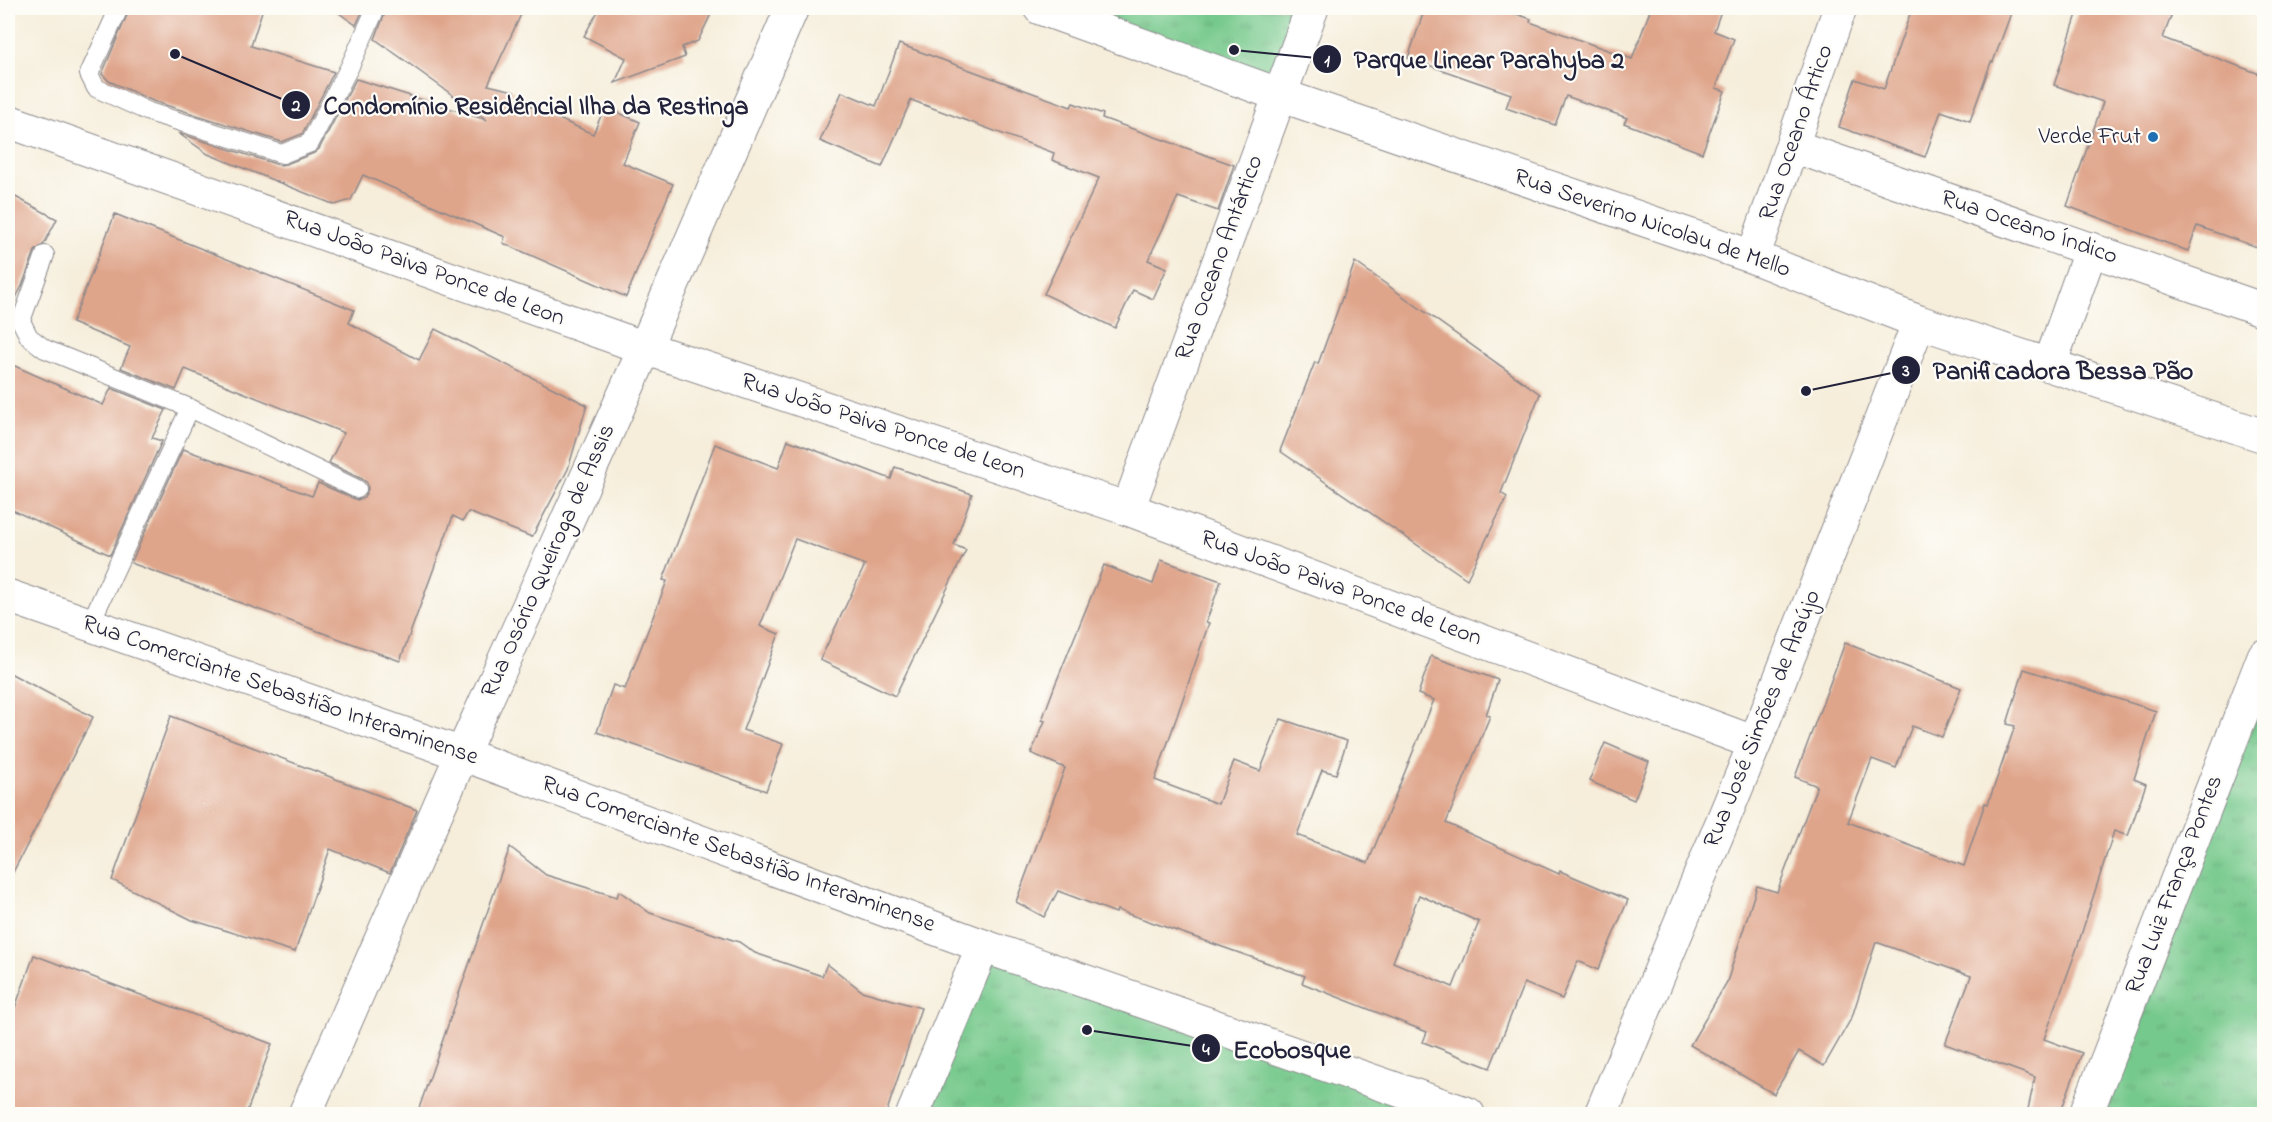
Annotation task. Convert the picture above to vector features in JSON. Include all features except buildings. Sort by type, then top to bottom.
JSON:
[{"type":"street","name":"Rua Osório Queiroga de Assis","points":[[305,1114],[462,753],[645,348],[792,8]]},
{"type":"street","name":"Rua Severino Nicolau de Mello","points":[[1040,8],[1280,95],[1753,257],[1919,322],[2265,436]]},
{"type":"street","name":"Rua Oceano Antártico","points":[[1128,509],[1312,8]]},
{"type":"street","name":"Rua Oceano Ártico","points":[[1753,257],[1840,8]]},
{"type":"street","name":"Rua João Paiva Ponce de Leon","points":[[8,121],[645,348],[1128,509],[1755,743]]},
{"type":"street","name":"Rua Oceano Índico","points":[[1793,146],[2265,310]]},
{"type":"street","points":[[2050,364],[2091,249]]},
{"type":"street","name":"Rua José Simões de Araújo","points":[[1601,1114],[1755,743],[1919,322]]},
{"type":"street","name":"Rua Comerciante Sebastião Interaminense","points":[[8,596],[462,753],[983,946],[1468,1114]]},
{"type":"street","name":"Rua Luiz França Pontes","points":[[2086,1114],[2265,656]]},
{"type":"street","points":[[913,1114],[983,946]]},
{"type":"lane","points":[[119,8],[90,74],[96,88],[149,112],[282,154],[310,143],[350,66],[376,8]]},
{"type":"lane","points":[[45,255],[21,321],[29,337],[45,349],[190,408],[357,489]]},
{"type":"lane","points":[[90,624],[190,408]]},
{"type":"green space","points":[[1054,8],[1315,8],[1283,92]]},
{"type":"green space","points":[[2264,694],[2264,1114],[2106,1114]]},
{"type":"green space","points":[[983,946],[1468,1114],[913,1114]]},
{"type":"place","name":"Parque Linear Parahyba 2","points":[[1234,50]]},
{"type":"place","name":"Condomínio Residêncial Ilha da Restinga","points":[[175,54]]},
{"type":"place","name":"Verde Frut","points":[[2153,137]]},
{"type":"place","name":"Panificadora Bessa Pão","points":[[1806,391]]},
{"type":"place","name":"Ecobosque","points":[[1087,1030]]}]
